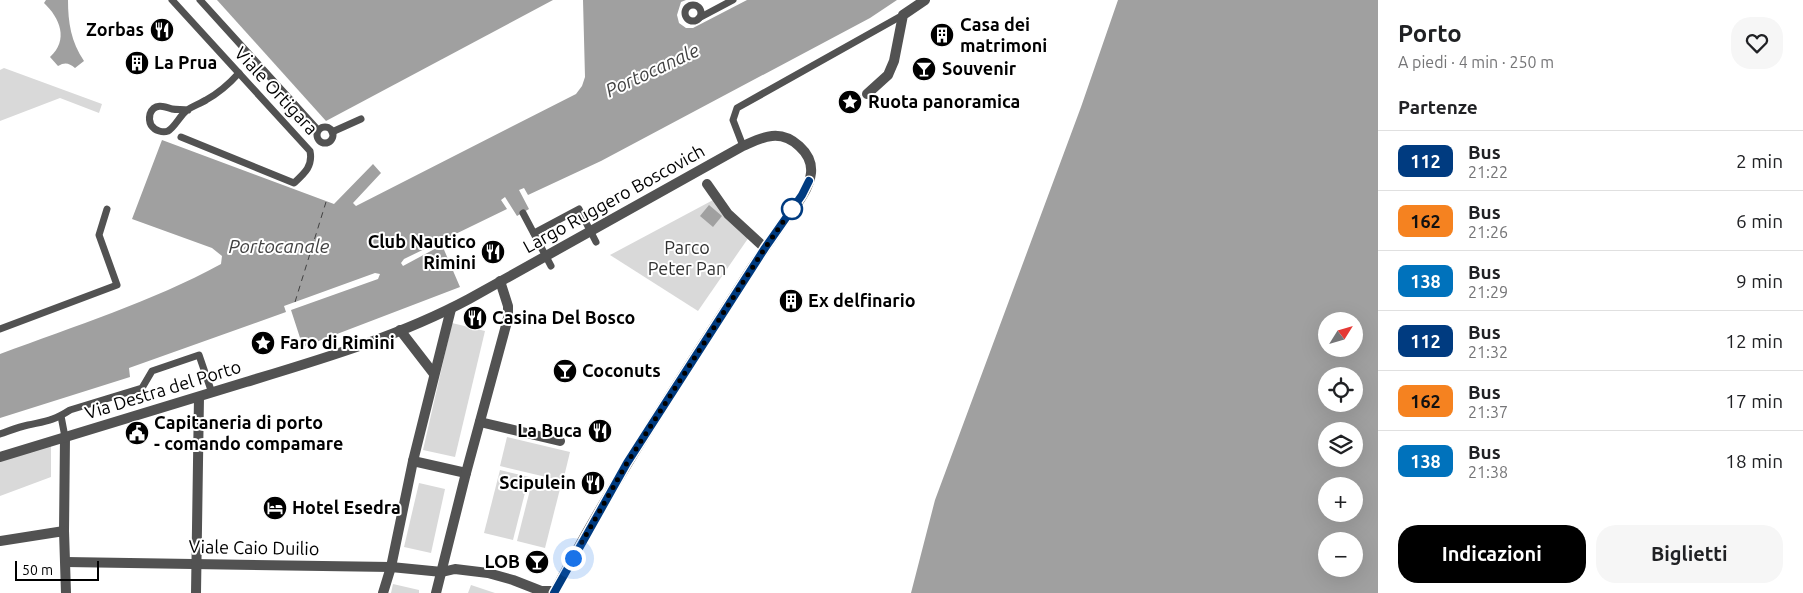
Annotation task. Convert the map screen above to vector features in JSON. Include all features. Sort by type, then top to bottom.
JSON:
[{"type":"street","points":[[866,94],[888,75],[894,61],[903,15],[925,0]]},
{"type":"street","name":"Largo Ruggero Boscovich","points":[[500,281],[549,261],[590,230],[743,146],[774,135],[793,141],[804,150],[811,171],[809,181],[802,195],[765,248]]},
{"type":"street","points":[[554,592],[627,463],[765,248],[728,214],[707,184]]},
{"type":"street","points":[[436,593],[508,318],[508,306],[500,281]]},
{"type":"street","name":"Via Destra del Porto","points":[[0,457],[299,366],[400,330],[451,309],[500,281]]},
{"type":"street","points":[[383,593],[391,567],[412,460],[451,309]]},
{"type":"street","points":[[400,330],[434,374]]},
{"type":"street","points":[[196,593],[199,396]]},
{"type":"street","points":[[480,422],[560,441]]},
{"type":"street","points":[[66,437],[64,531],[66,593]]},
{"type":"street","points":[[412,460],[466,473]]},
{"type":"street","points":[[0,540],[64,531]]},
{"type":"street","name":"Viale Caio Duilio","points":[[66,562],[391,567],[442,572],[455,569],[488,573],[541,591],[554,592]]},
{"type":"lane","name":"Viale Ortigara","points":[[172,0],[310,151],[312,160],[306,172],[294,183],[181,137]]},
{"type":"lane","points":[[200,0],[318,130],[318,138],[321,142],[329,141],[332,137],[332,132]]},
{"type":"lane","points":[[700,18],[733,0]]},
{"type":"lane","points":[[743,146],[733,120],[737,108],[903,15]]},
{"type":"lane","points":[[188,110],[172,109],[160,105],[150,113],[152,126],[162,132],[169,131],[188,110],[229,85],[239,73]]},
{"type":"lane","points":[[332,132],[361,119]]},
{"type":"lane","points":[[318,130],[321,127],[327,127],[332,132]]},
{"type":"lane","points":[[307,148],[311,142],[318,138]]},
{"type":"lane","points":[[534,233],[579,208],[596,242]]},
{"type":"lane","points":[[0,329],[117,285],[99,235],[106,210]]},
{"type":"lane","points":[[523,213],[549,261]]},
{"type":"lane","points":[[0,434],[26,425],[44,423],[70,410],[142,388],[152,371],[199,355],[212,393]]},
{"type":"lane","points":[[61,416],[66,437]]},
{"type":"green space","points":[[4,68],[102,104],[99,113],[60,98],[0,121],[0,70]]},
{"type":"green space","name":"Parco Peter Pan","points":[[715,199],[749,237],[698,311],[610,255]]},
{"type":"green space","points":[[452,323],[485,331],[455,457],[423,450]]},
{"type":"green space","points":[[507,437],[570,452],[563,481],[500,466]]},
{"type":"green space","points":[[51,445],[51,477],[0,496],[0,461]]},
{"type":"green space","points":[[500,470],[529,477],[513,540],[484,533]]},
{"type":"green space","points":[[533,478],[561,485],[545,548],[517,541]]},
{"type":"green space","points":[[419,483],[445,489],[431,553],[404,547]]},
{"type":"green space","points":[[393,584],[419,590],[419,593],[391,593]]},
{"type":"green space","points":[[471,585],[495,593],[468,593]]},
{"type":"water","points":[[46,0],[68,0],[71,32],[76,47],[84,61],[75,68],[67,64],[58,66],[50,57],[56,50],[61,36],[58,22],[44,3]]},
{"type":"water","points":[[217,0],[553,0],[326,121]]},
{"type":"water","name":"Portocanale","points":[[583,0],[686,0],[681,2],[677,15],[679,23],[686,28],[693,28],[747,0],[897,0],[870,18],[601,161],[528,195],[524,188],[519,190],[529,209],[517,216],[505,197],[501,200],[507,209],[404,259],[401,263],[403,266],[442,245],[460,287],[303,347],[291,310],[378,279],[380,274],[375,273],[284,306],[286,312],[129,368],[130,377],[0,418],[0,354],[140,302],[221,264],[222,256],[212,248],[132,219],[162,140],[334,204],[373,164],[381,173],[353,203],[356,206],[576,94],[582,86],[585,77]]},
{"type":"water","points":[[1118,0],[1378,0],[1378,593],[911,593],[935,500],[1081,107]]},
{"type":"water","points":[[709,205],[722,216],[713,227],[700,216]]},
{"type":"ferry route","points":[[295,302],[326,202]]},
{"type":"bus line","name":"112","points":[[554,593],[627,463],[765,248],[802,195],[809,181]]},
{"type":"place","name":"Zorbas","points":[[162,30]]},
{"type":"place","name":"Casa dei matrimoni","points":[[942,35]]},
{"type":"place","name":"La Prua","points":[[137,63]]},
{"type":"place","name":"Souvenir","points":[[924,69]]},
{"type":"place","name":"Ruota panoramica","points":[[850,102]]},
{"type":"place","name":"Club Nautico Rimini","points":[[493,252]]},
{"type":"place","name":"Ex delfinario","points":[[791,301]]},
{"type":"place","name":"Casina Del Bosco","points":[[475,318]]},
{"type":"place","name":"Faro di Rimini","points":[[263,343]]},
{"type":"place","name":"Coconuts","points":[[565,371]]},
{"type":"place","name":"La Buca","points":[[600,431]]},
{"type":"place","name":"Capitaneria di porto - comando compamare","points":[[137,433]]},
{"type":"place","name":"Scipulein","points":[[593,483]]},
{"type":"place","name":"Hotel Esedra","points":[[275,508]]},
{"type":"place","name":"LOB","points":[[537,562]]},
{"type":"route","points":[[573,558],[627,463],[792,209]]}]
